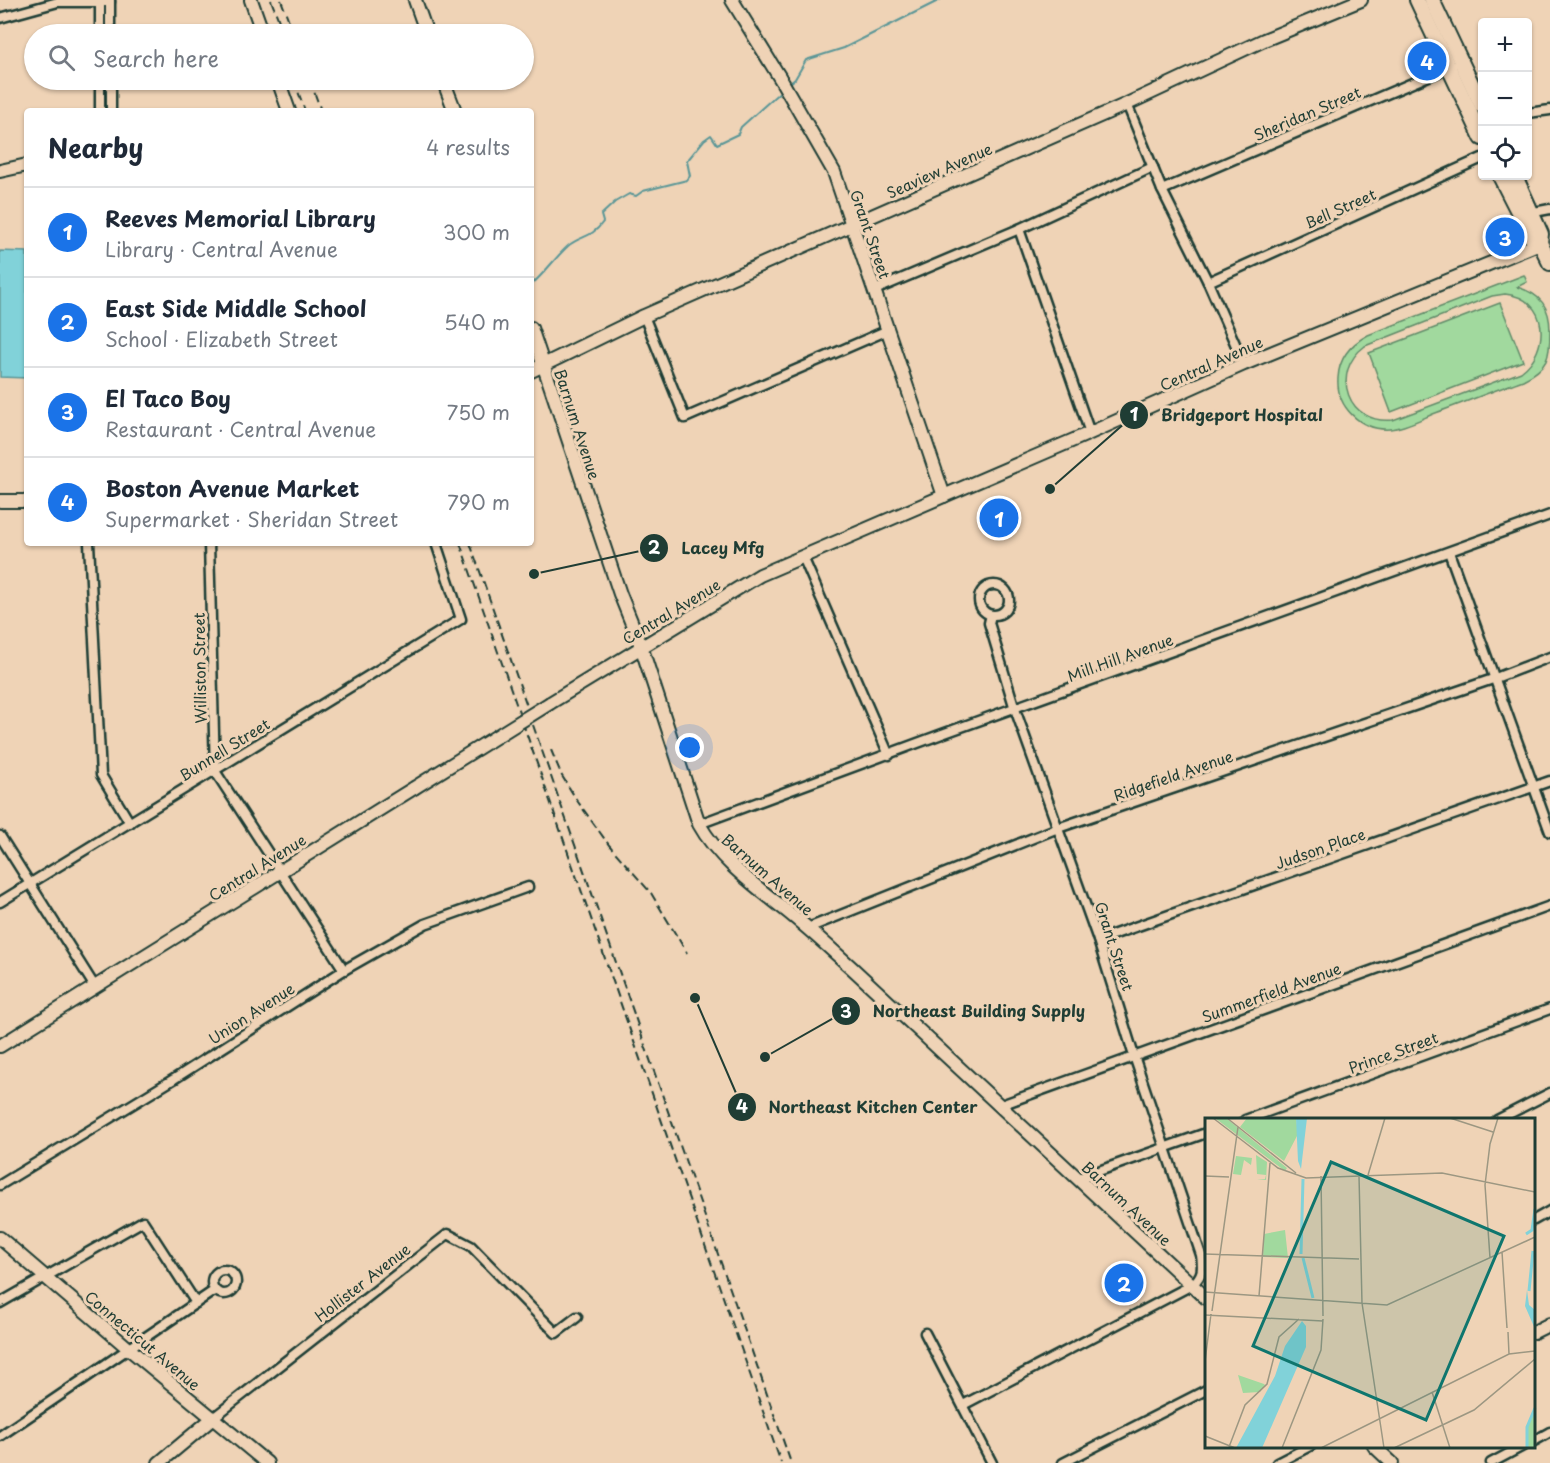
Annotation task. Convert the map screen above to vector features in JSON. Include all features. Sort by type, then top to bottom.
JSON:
[{"type":"main road","points":[[251,0],[259,24]]},
{"type":"main road","points":[[415,0],[423,24]]},
{"type":"main road","name":"Grant Street","points":[[732,0],[790,94],[834,172],[944,496]]},
{"type":"main road","name":"Seaview Avenue","points":[[534,370],[644,316],[1127,104],[1264,40],[1361,0]]},
{"type":"main road","points":[[1417,0],[1436,24],[1456,65],[1478,120]]},
{"type":"main road","points":[[1432,0],[1436,24]]},
{"type":"main road","points":[[1456,65],[1478,100]]},
{"type":"main road","points":[[282,90],[288,108]]},
{"type":"main road","points":[[447,90],[453,108]]},
{"type":"main road","points":[[0,171],[24,166]]},
{"type":"main road","points":[[1503,180],[1541,234],[1540,243],[1550,263]]},
{"type":"main road","points":[[1516,180],[1526,214]]},
{"type":"main road","name":"Central Avenue","points":[[0,1046],[641,646],[760,575],[1244,364],[1540,243]]},
{"type":"main road","name":"Barnum Avenue","points":[[534,337],[620,594],[641,646],[699,824],[712,844],[747,878],[808,928],[1001,1105],[1205,1297]]},
{"type":"main road","points":[[0,501],[24,501]]},
{"type":"main road","name":"Connecticut Avenue","points":[[0,1238],[267,1463]]},
{"type":"main road","points":[[1535,1331],[1550,1324]]},
{"type":"main road","name":"Hollister Avenue","points":[[159,1463],[213,1418]]},
{"type":"main road","points":[[1376,1448],[1392,1463]]},
{"type":"street","points":[[100,1],[100,24]]},
{"type":"street","points":[[0,18],[58,2],[110,1],[110,24]]},
{"type":"street","name":"Sheridan Street","points":[[1162,190],[1456,65]]},
{"type":"street","points":[[100,90],[100,108]]},
{"type":"street","points":[[111,90],[111,108]]},
{"type":"street","points":[[1127,104],[1162,190],[1208,282],[1244,364]]},
{"type":"street","points":[[1532,112],[1550,110]]},
{"type":"street","name":"Bell Street","points":[[1208,282],[1478,160]]},
{"type":"street","points":[[874,291],[1019,229],[1153,167]]},
{"type":"street","points":[[1526,214],[1550,209]]},
{"type":"street","points":[[1019,229],[1090,433]]},
{"type":"street","points":[[644,316],[686,418],[888,330]]},
{"type":"street","name":"Mill Hill Avenue","points":[[699,824],[1550,515]]},
{"type":"street","points":[[89,546],[101,775],[130,824]]},
{"type":"street","name":"Williston Street","points":[[209,546],[214,771]]},
{"type":"street","name":"Bunnell Street","points":[[0,902],[461,619],[437,546]]},
{"type":"street","points":[[1449,552],[1550,832]]},
{"type":"street","points":[[803,557],[889,755]]},
{"type":"street","name":"Grant Street","points":[[991,615],[989,623],[1015,709],[1098,940],[1205,1268],[1192,1285]]},
{"type":"street","name":"Ridgefield Avenue","points":[[808,928],[1058,828],[1493,679],[1550,657]]},
{"type":"street","points":[[214,771],[345,970]]},
{"type":"street","name":"Judson Place","points":[[1098,940],[1550,781]]},
{"type":"street","points":[[0,836],[95,987]]},
{"type":"street","name":"Union Avenue","points":[[0,1185],[164,1085],[345,970],[425,924],[528,887]]},
{"type":"street","name":"Summerfield Avenue","points":[[1001,1105],[1550,906]]},
{"type":"street","name":"Prince Street","points":[[1248,1118],[1550,1009]]},
{"type":"street","points":[[1499,1118],[1550,1093]]},
{"type":"street","points":[[1079,1179],[1205,1133]]},
{"type":"street","points":[[1535,1219],[1550,1211]]},
{"type":"street","points":[[0,1303],[143,1221],[196,1303]]},
{"type":"street","name":"Hollister Avenue","points":[[213,1418],[448,1234],[471,1246],[556,1333],[577,1317]]},
{"type":"street","points":[[963,1405],[1192,1285]]},
{"type":"street","points":[[0,1436],[215,1290]]},
{"type":"street","points":[[925,1333],[992,1463]]},
{"type":"street","points":[[1063,1463],[1205,1391]]},
{"type":"street","points":[[1535,1440],[1550,1432]]},
{"type":"street","points":[[1277,1463],[1307,1448]]},
{"type":"street","points":[[1491,1463],[1519,1448]]},
{"type":"green space","points":[[1524,275],[1527,282],[1517,287],[1532,293],[1543,303],[1550,323],[1546,361],[1531,376],[1412,423],[1390,429],[1369,426],[1352,415],[1338,389],[1339,371],[1343,358],[1351,347],[1368,335]],"holes":[[[1505,294],[1520,298],[1531,305],[1541,327],[1541,339],[1537,352],[1521,372],[1393,420],[1377,419],[1365,414],[1355,406],[1346,383],[1348,370],[1354,357],[1365,346],[1492,296]]]},
{"type":"green space","points":[[1500,303],[1523,361],[1391,412],[1369,353]]},
{"type":"water","points":[[0,251],[24,252],[24,378],[0,377]]},
{"type":"waterway","points":[[789,84],[795,79],[806,60],[844,48],[940,0]]},
{"type":"waterway","points":[[534,282],[568,246],[599,227],[603,222],[601,215],[615,202],[629,194],[636,196],[643,191],[687,180],[690,176],[687,161],[704,140],[711,135],[717,144],[738,134],[741,127],[782,90]]},
{"type":"railway","points":[[271,0],[280,24]]},
{"type":"railway","points":[[281,0],[290,24]]},
{"type":"railway","points":[[298,90],[304,108]]},
{"type":"railway","points":[[314,90],[320,108]]},
{"type":"railway","points":[[461,546],[781,1463]]},
{"type":"railway","points":[[471,546],[527,706]]},
{"type":"railway","points":[[533,725],[791,1463]]},
{"type":"railway","points":[[551,750],[562,776],[578,802],[609,845],[651,893],[687,953]]},
{"type":"place","name":"Boston Avenue Market","points":[[1427,61]]},
{"type":"place","name":"El Taco Boy","points":[[1505,237]]},
{"type":"place","name":"Bridgeport Hospital","points":[[1050,489]]},
{"type":"place","name":"Reeves Memorial Library","points":[[999,518]]},
{"type":"place","name":"Lacey Mfg","points":[[534,574]]},
{"type":"place","name":"Northeast Kitchen Center","points":[[695,998]]},
{"type":"place","name":"Northeast Building Supply","points":[[765,1057]]},
{"type":"place","name":"East Side Middle School","points":[[1124,1283]]}]
